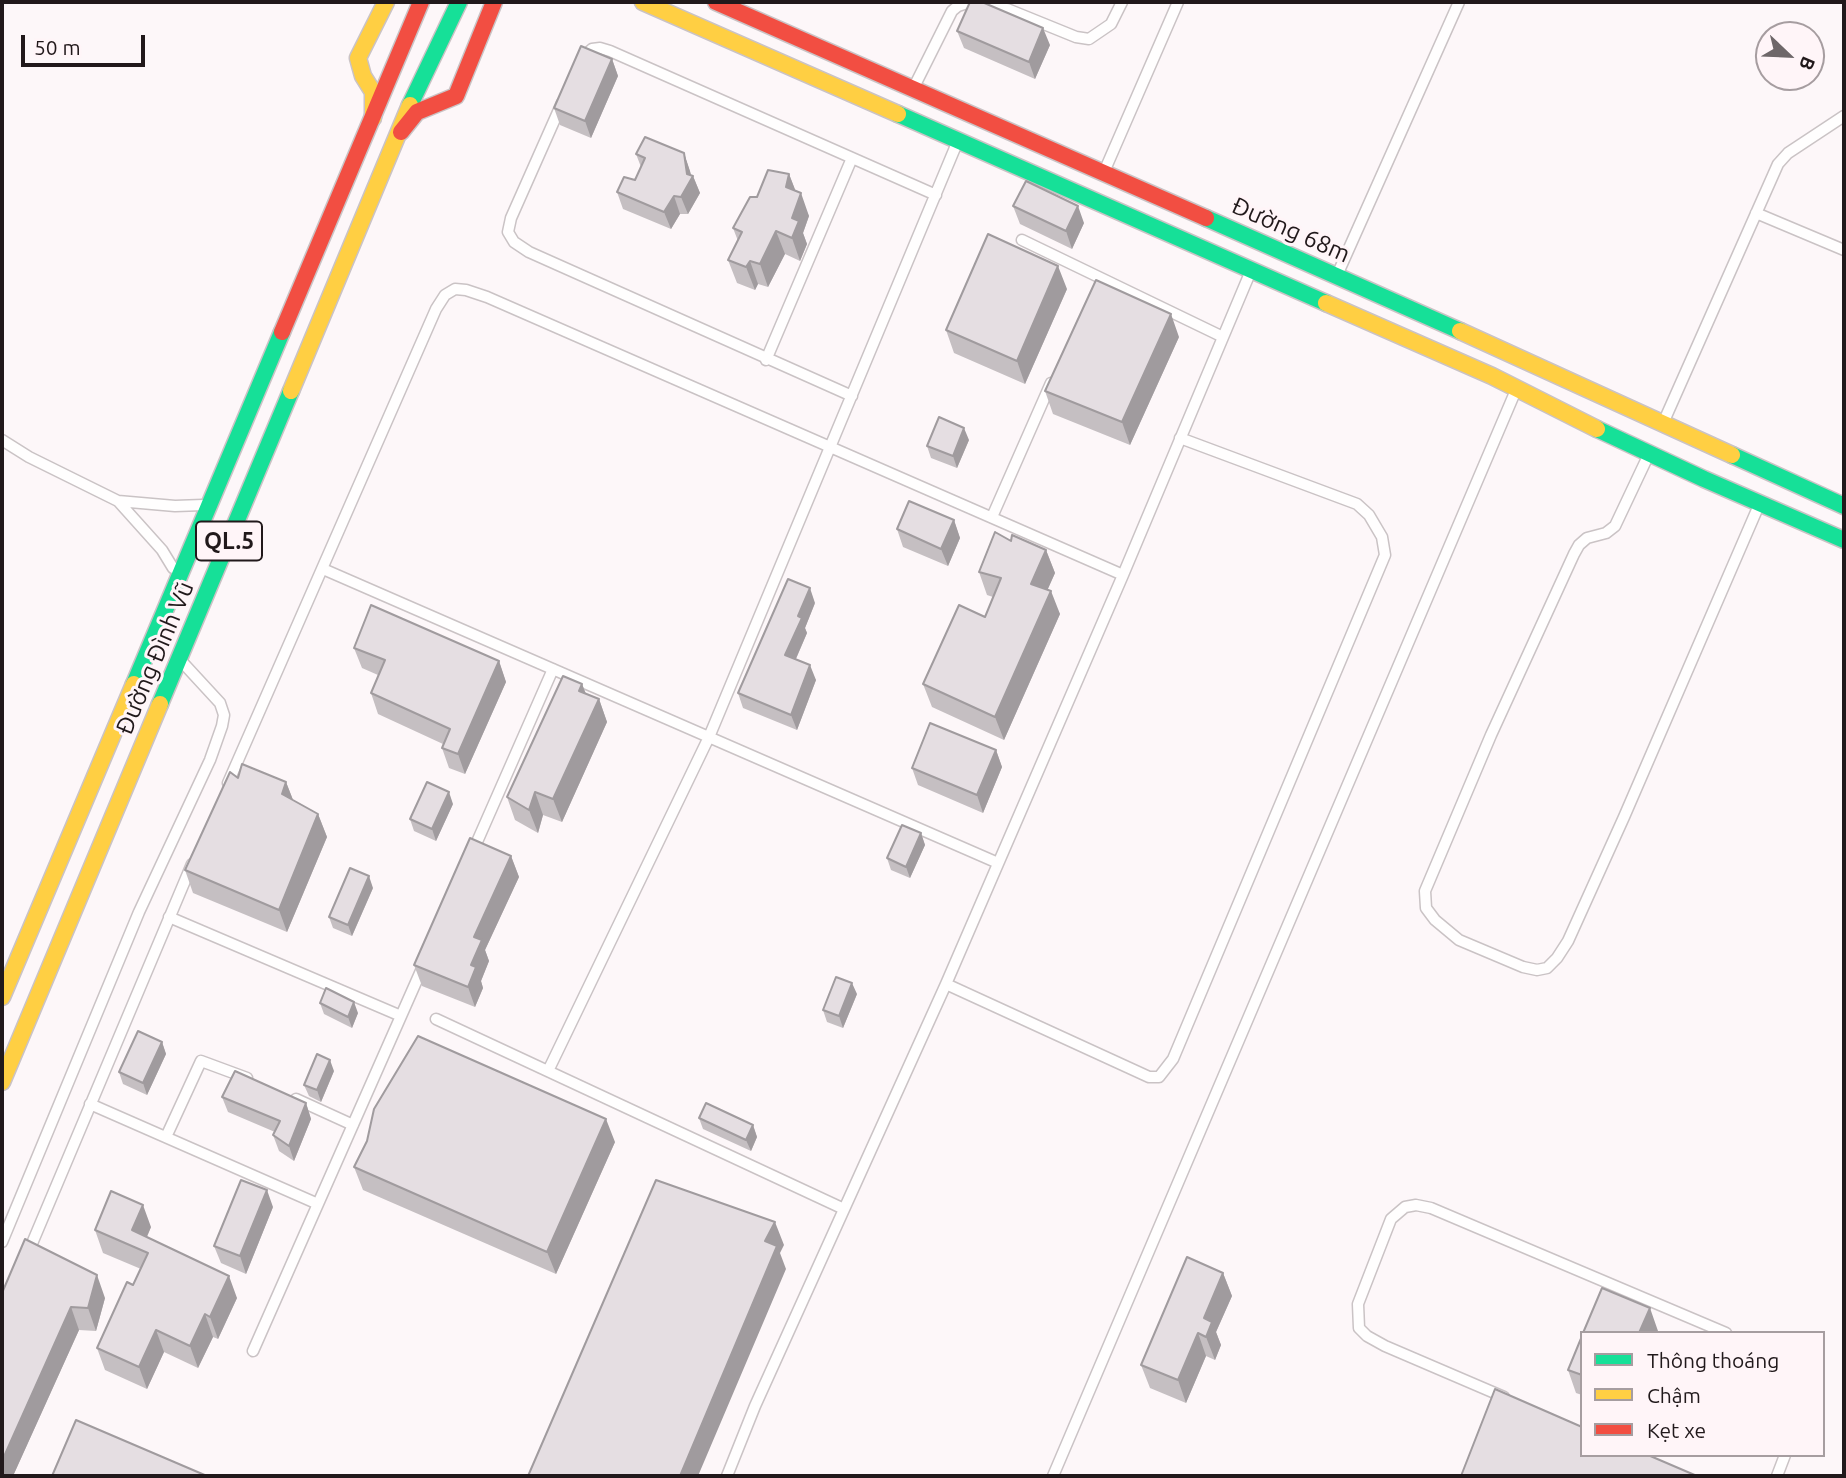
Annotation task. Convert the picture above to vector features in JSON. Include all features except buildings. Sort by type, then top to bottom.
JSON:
[{"type":"main road","points":[[373,118],[373,92],[363,76],[358,58],[386,2]]},
{"type":"main road","name":"Đường Đình Vũ","points":[[2,1082],[164,653],[178,578],[421,2]]},
{"type":"main road","name":"Đường Đình Vũ","points":[[2,997],[164,653],[417,89],[460,2]]},
{"type":"main road","name":"Đường Đình Vũ","points":[[399,134],[417,112],[456,96],[494,2]]},
{"type":"main road","points":[[643,2],[1492,376],[1649,454],[1844,540]]},
{"type":"main road","name":"Đường 68m","points":[[716,2],[739,7],[913,89],[1337,275],[1844,506]]},
{"type":"lane","points":[[913,89],[952,11],[958,6],[981,3],[1007,9],[1076,37],[1089,38],[1111,24],[1122,2]]},
{"type":"lane","points":[[1104,173],[1178,2]]},
{"type":"lane","points":[[1337,275],[1459,2]]},
{"type":"lane","points":[[577,69],[582,57],[592,49],[600,48],[936,195]]},
{"type":"lane","points":[[566,94],[511,218],[509,232],[514,242],[529,252],[766,360],[852,396]]},
{"type":"lane","points":[[1663,423],[1783,157],[1844,116]]},
{"type":"lane","points":[[548,1071],[709,737],[958,140]]},
{"type":"lane","points":[[766,360],[852,158]]},
{"type":"lane","points":[[1756,212],[1844,250]]},
{"type":"lane","points":[[1022,240],[1223,337]]},
{"type":"lane","points":[[727,1476],[755,1406],[946,984],[1124,575],[1252,269]]},
{"type":"lane","points":[[1091,290],[1097,277]]},
{"type":"lane","points":[[224,793],[436,309],[445,295],[455,289],[487,297],[1124,575]]},
{"type":"lane","points":[[992,517],[1053,378]]},
{"type":"lane","points":[[1053,1476],[1516,390]]},
{"type":"lane","points":[[946,984],[1149,1077],[1159,1077],[1174,1059],[1385,555],[1382,537],[1369,515],[1357,504],[1180,438]]},
{"type":"lane","points":[[2,440],[29,457],[118,501],[175,506],[211,505]]},
{"type":"lane","points":[[1649,454],[1615,526],[1606,533],[1587,538],[1574,554],[1491,734],[1425,891],[1426,908],[1435,920],[1459,940],[1523,967],[1537,970],[1547,968],[1557,958],[1568,942],[1624,817],[1760,504]]},
{"type":"lane","points":[[118,501],[162,550],[178,578]]},
{"type":"lane","points":[[323,569],[998,863]]},
{"type":"lane","points":[[2,1242],[139,912],[210,760],[222,726],[224,715],[220,703],[164,653]]},
{"type":"lane","points":[[466,867],[553,669]]},
{"type":"lane","points":[[23,1268],[196,855]]},
{"type":"lane","points":[[169,917],[401,1016]]},
{"type":"lane","points":[[253,1351],[428,954]]},
{"type":"lane","points":[[436,1019],[844,1209]]},
{"type":"lane","points":[[166,1137],[201,1061],[261,1083]]},
{"type":"lane","points":[[284,1093],[353,1125]]},
{"type":"lane","points":[[90,1104],[318,1204]]},
{"type":"lane","points":[[1520,1404],[1385,1346],[1359,1328],[1358,1304],[1391,1219],[1405,1207],[1416,1205],[1431,1208],[1722,1331]]},
{"type":"lane","points":[[1777,1476],[1784,1457]]},
{"type":"traffic: fast","points":[[410,105],[459,2]]},
{"type":"traffic: fast","points":[[898,114],[1326,303]]},
{"type":"traffic: fast","points":[[1206,218],[1460,331]]},
{"type":"traffic: fast","points":[[134,684],[282,332]]},
{"type":"traffic: fast","points":[[160,704],[291,391]]},
{"type":"traffic: fast","points":[[1597,429],[1844,540]]},
{"type":"traffic: fast","points":[[1732,455],[1844,506]]},
{"type":"traffic: slow","points":[[373,118],[373,92],[363,76],[358,58],[386,2]]},
{"type":"traffic: slow","points":[[643,2],[898,114]]},
{"type":"traffic: slow","points":[[291,391],[410,105]]},
{"type":"traffic: slow","points":[[1326,303],[1492,376],[1597,429]]},
{"type":"traffic: slow","points":[[1460,331],[1732,455]]},
{"type":"traffic: slow","points":[[2,997],[134,684]]},
{"type":"traffic: slow","points":[[2,1082],[160,704]]},
{"type":"traffic: jam","points":[[282,332],[421,2]]},
{"type":"traffic: jam","points":[[401,132],[417,112],[456,96],[494,2]]},
{"type":"traffic: jam","points":[[716,2],[1206,218]]}]
